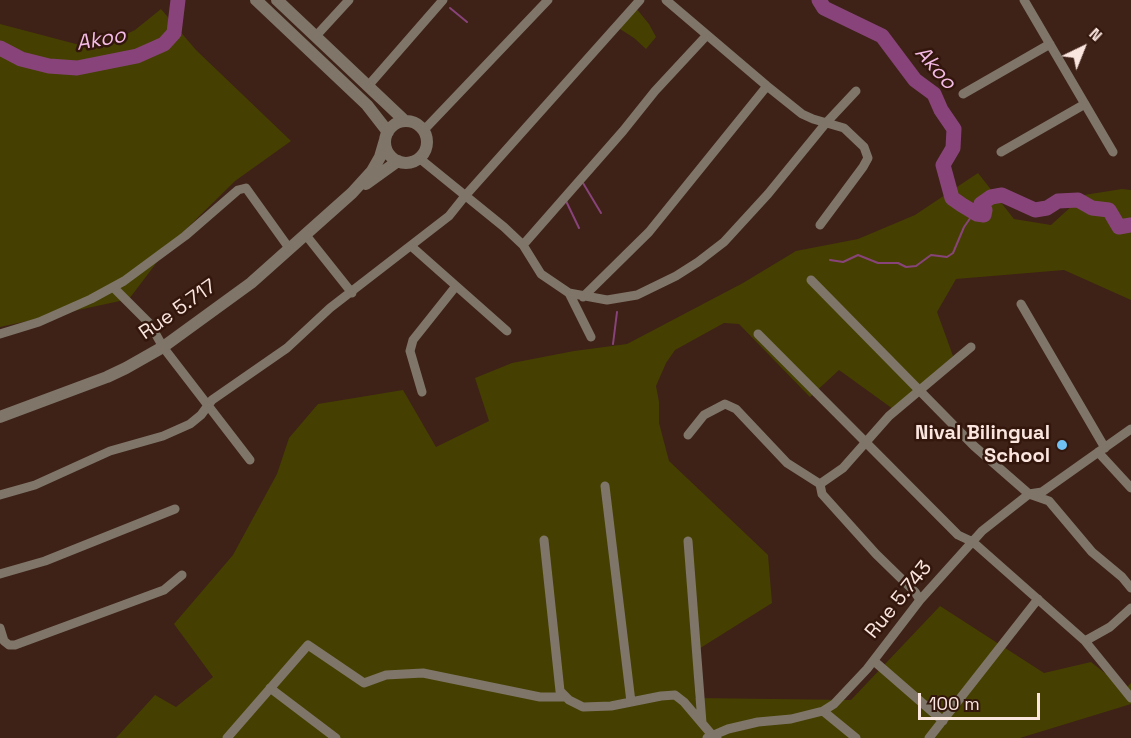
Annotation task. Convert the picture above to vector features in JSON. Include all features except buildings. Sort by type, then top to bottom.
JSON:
[{"type":"street","points":[[256,0],[367,105],[387,136],[388,152],[398,161],[409,162],[419,158],[426,148],[424,130],[416,123],[405,121],[392,126],[387,136]]},
{"type":"street","points":[[277,0],[405,121]]},
{"type":"street","points":[[315,37],[349,0]]},
{"type":"street","points":[[368,86],[443,0]]},
{"type":"street","points":[[424,130],[548,0]]},
{"type":"street","points":[[0,495],[35,485],[110,451],[162,436],[190,424],[201,415],[208,404],[287,348],[330,308],[440,225],[640,0]]},
{"type":"street","points":[[666,0],[802,114],[844,128],[864,147],[868,158],[863,167],[820,225]]},
{"type":"street","points":[[1024,0],[1113,152]]},
{"type":"street","points":[[523,245],[655,91],[707,35]]},
{"type":"street","points":[[963,94],[1050,44]]},
{"type":"street","points":[[583,297],[649,231],[767,86]]},
{"type":"street","points":[[419,158],[523,245],[541,274],[569,293],[606,300],[637,295],[676,276],[724,242],[856,91]]},
{"type":"street","points":[[1001,152],[1085,104]]},
{"type":"street","name":"Rue 5.717","points":[[352,193],[372,171],[380,157],[387,136]]},
{"type":"street","name":"Rue 5.717","points":[[0,417],[107,377],[163,347],[251,283],[352,193],[398,161]]},
{"type":"street","points":[[0,334],[39,322],[124,281],[185,236],[238,190],[246,188],[289,248]]},
{"type":"street","points":[[305,234],[352,293]]},
{"type":"street","points":[[411,246],[507,331]]},
{"type":"street","points":[[811,280],[974,446],[1029,494],[1049,501],[1092,552],[1122,577],[1131,588]]},
{"type":"street","points":[[422,392],[410,351],[413,340],[456,286]]},
{"type":"street","points":[[113,287],[150,324],[163,347],[250,460]]},
{"type":"street","points":[[569,293],[591,337]]},
{"type":"street","points":[[1022,304],[1102,450],[1131,488]]},
{"type":"street","points":[[758,334],[958,535],[973,542],[1085,641],[1131,698]]},
{"type":"street","points":[[820,484],[843,468],[889,416],[971,347]]},
{"type":"street","points":[[688,435],[704,415],[724,404],[736,409],[787,463],[820,484],[822,494],[920,600]]},
{"type":"street","name":"Rue 5.743","points":[[712,737],[758,722],[792,719],[823,711],[834,704],[874,661],[920,600],[962,552],[1000,515],[1029,494],[1041,492],[1131,429]]},
{"type":"street","points":[[605,486],[631,702]]},
{"type":"street","points":[[0,574],[45,561],[175,509]]},
{"type":"street","points":[[544,540],[560,691],[583,707],[611,706],[675,695],[684,702],[712,737]]},
{"type":"street","points":[[688,541],[702,723]]},
{"type":"street","points":[[0,628],[4,641],[9,645],[15,645],[164,590],[182,575]]},
{"type":"street","points":[[929,738],[1038,599]]},
{"type":"street","points":[[1085,641],[1110,627],[1131,608]]},
{"type":"street","points":[[227,738],[308,645],[364,682],[386,675],[423,672],[529,695],[566,697]]},
{"type":"street","points":[[874,661],[943,721]]},
{"type":"street","points":[[270,688],[336,738]]},
{"type":"street","points":[[823,711],[856,738]]},
{"type":"shaded area","points":[[635,7],[656,37],[646,49],[620,29]]},
{"type":"shaded area","points":[[161,9],[196,50],[291,141],[235,181],[170,245],[129,299],[0,327],[0,24],[95,49],[135,30]]},
{"type":"shaded area","points":[[978,173],[1014,219],[1051,225],[1084,195],[1122,189],[1131,190],[1131,300],[1064,270],[956,279],[937,312],[953,356],[893,409],[839,370],[810,397],[739,324],[724,323],[675,350],[666,363],[656,386],[659,423],[669,461],[768,555],[772,603],[694,652],[695,698],[851,700],[940,606],[1044,673],[1091,662],[1125,689],[1131,683],[1131,704],[1020,738],[116,738],[155,695],[176,707],[213,677],[174,624],[233,555],[277,474],[289,438],[318,404],[403,390],[436,447],[489,421],[475,378],[512,363],[627,344],[743,283],[796,251],[858,239],[915,215]]},
{"type":"waterway","name":"Akoo","points":[[0,48],[21,59],[49,66],[77,68],[137,56],[164,44],[174,33],[178,0]]},
{"type":"waterway","name":"Akoo","points":[[819,0],[824,8],[882,36],[915,80],[934,94],[941,110],[954,129],[953,148],[943,165],[952,198],[977,214],[984,215],[985,210],[981,204],[991,197],[1002,195],[1035,210],[1047,208],[1058,201],[1078,200],[1092,208],[1109,210],[1119,227],[1131,225]]},
{"type":"waterway","points":[[450,8],[467,22]]},
{"type":"waterway","points":[[583,183],[601,213]]},
{"type":"waterway","points":[[566,201],[579,228]]},
{"type":"waterway","points":[[830,260],[843,262],[858,255],[878,263],[898,263],[906,267],[916,266],[931,255],[947,257],[953,253],[964,227],[971,217],[977,214]]},
{"type":"waterway","points":[[613,344],[617,312]]},
{"type":"place","name":"Nival Bilingual School","points":[[1062,445]]}]
